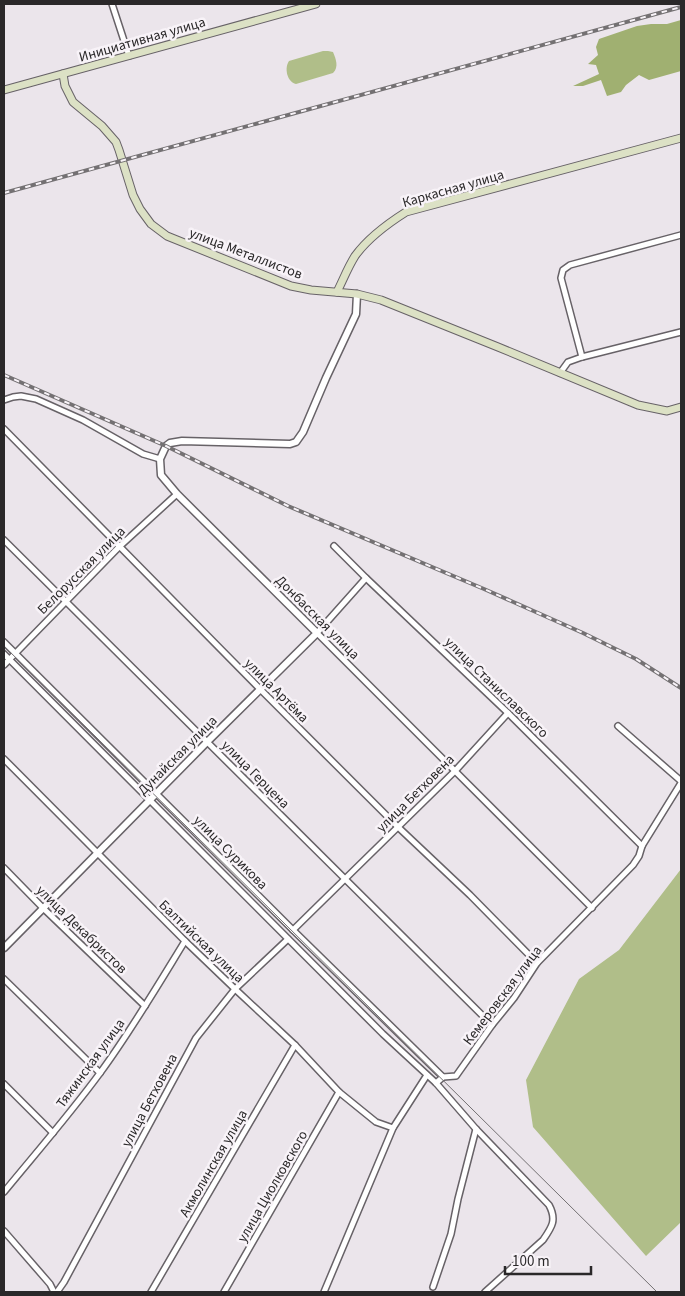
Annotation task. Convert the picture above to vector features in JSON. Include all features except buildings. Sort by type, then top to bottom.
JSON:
[{"type":"main road","name":"Инициативная улица","points":[[4,90],[316,4]]},
{"type":"main road","name":"улица Металлистов","points":[[63,74],[65,86],[73,102],[102,126],[116,142],[133,195],[140,209],[151,224],[167,236],[291,286],[311,290],[357,294],[380,300],[638,405],[667,410],[681,407]]},
{"type":"main road","name":"Каркасная улица","points":[[337,292],[356,255],[389,222],[406,212],[681,138]]},
{"type":"street","points":[[112,4],[129,56]]},
{"type":"street","points":[[582,357],[561,278],[563,270],[570,265],[681,235]]},
{"type":"street","points":[[4,400],[22,396],[36,399],[83,420],[143,454],[160,459],[166,446],[170,443],[290,444],[296,442],[303,432],[356,314],[357,294]]},
{"type":"street","points":[[560,373],[568,362],[582,357],[681,332]]},
{"type":"street","name":"улица Артёма","points":[[4,429],[260,689],[537,963]]},
{"type":"street","name":"Донбасская улица","points":[[160,459],[161,475],[177,494],[592,908]]},
{"type":"street","name":"Белорусская улица","points":[[4,665],[119,547],[177,494]]},
{"type":"street","name":"улица Герцена","points":[[4,540],[492,1025]]},
{"type":"street","name":"улица Станиславского","points":[[334,546],[508,713],[642,846]]},
{"type":"street","name":"Дунайская улица","points":[[4,948],[317,633],[366,578]]},
{"type":"street","name":"улица Сурикова","points":[[4,642],[443,1077]]},
{"type":"street","name":"улица Сурикова","points":[[4,654],[383,1034],[436,1083],[476,1129],[550,1205],[553,1213],[553,1222],[543,1240],[485,1292]]},
{"type":"street","name":"улица Бетховена","points":[[294,930],[455,770],[508,713]]},
{"type":"street","points":[[618,726],[681,782]]},
{"type":"street","name":"Балтийская улица","points":[[4,759],[185,941],[295,1045],[339,1092],[376,1122],[393,1128]]},
{"type":"street","name":"Кемеровская улица","points":[[436,1083],[443,1077],[456,1076],[492,1025],[514,998],[537,963],[633,865],[639,856],[642,846],[681,782]]},
{"type":"street","name":"улица Декабристов","points":[[4,868],[145,1006]]},
{"type":"street","name":"улица Бетховена","points":[[55,1292],[64,1282],[196,1038],[235,989],[288,938]]},
{"type":"street","name":"Тяжинская улица","points":[[4,1192],[100,1073],[145,1006],[185,941]]},
{"type":"street","points":[[4,979],[100,1073]]},
{"type":"street","name":"Акмолинская улица","points":[[151,1292],[295,1045]]},
{"type":"street","points":[[324,1292],[393,1128],[427,1075]]},
{"type":"street","points":[[4,1084],[53,1133]]},
{"type":"street","name":"улица Циолковского","points":[[224,1292],[339,1092]]},
{"type":"street","points":[[433,1287],[451,1234],[476,1129]]},
{"type":"street","points":[[4,1231],[55,1292]]},
{"type":"green space","points":[[681,20],[681,71],[649,80],[639,75],[626,85],[621,92],[607,96],[601,80],[583,86],[573,86],[599,74],[596,65],[588,64],[598,55],[596,47],[599,39],[637,26],[667,24]]},
{"type":"green space","points":[[323,51],[333,52],[336,66],[333,73],[296,84],[290,81],[287,71],[289,61]]},
{"type":"green space","points":[[681,869],[681,1222],[646,1256],[533,1127],[526,1080],[579,979],[619,950]]},
{"type":"tram line","points":[[4,646],[657,1292]]},
{"type":"railway","points":[[4,193],[681,7]]},
{"type":"railway","points":[[4,375],[166,446],[288,506],[583,633],[636,659],[681,688]]}]
